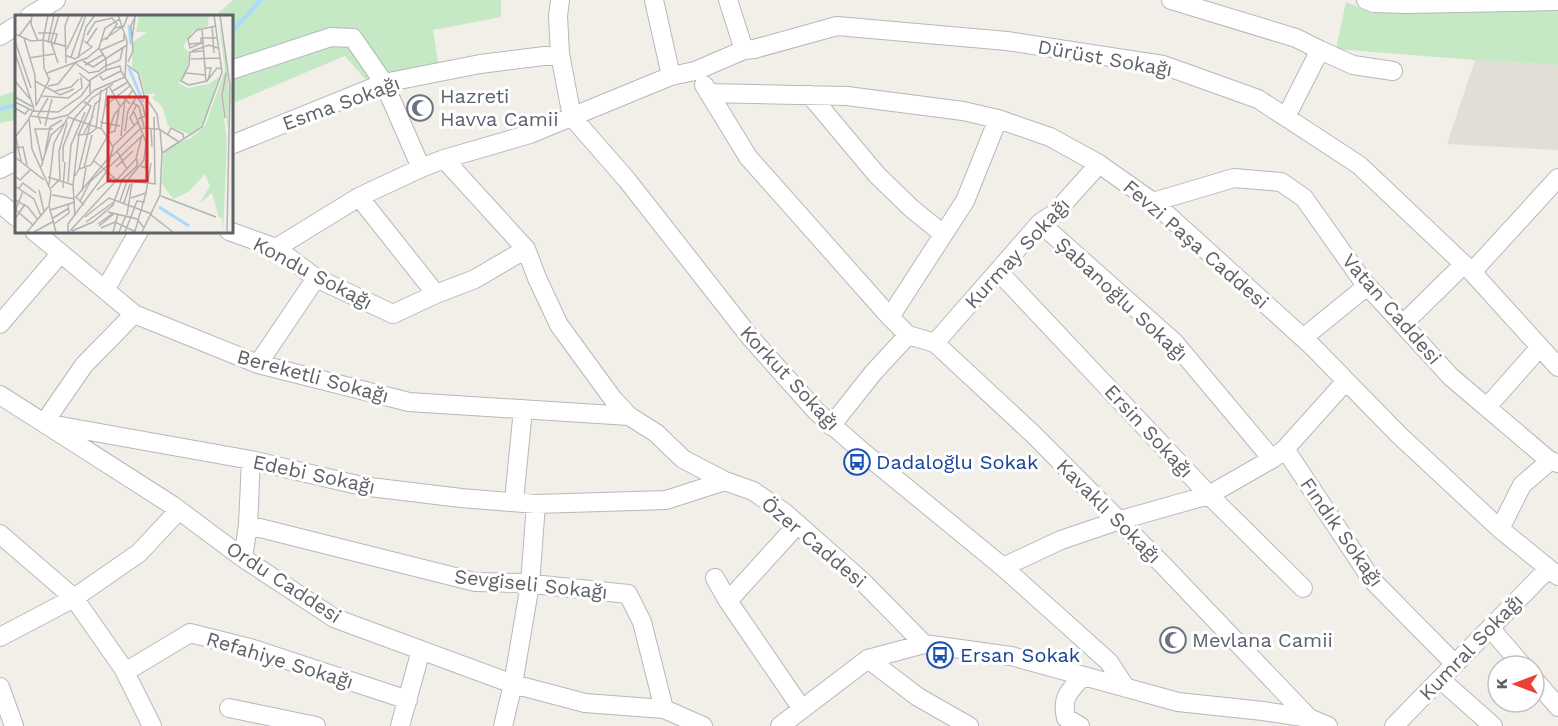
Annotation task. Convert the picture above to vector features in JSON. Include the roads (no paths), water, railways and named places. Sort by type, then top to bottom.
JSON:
[{"type":"street","points":[[32,15],[56,0]]},
{"type":"street","points":[[560,0],[558,16],[560,54],[572,117]]},
{"type":"street","points":[[654,0],[671,76]]},
{"type":"street","points":[[728,0],[744,50]]},
{"type":"street","points":[[1171,0],[1296,38],[1353,65],[1394,71]]},
{"type":"street","points":[[1366,0],[1374,3],[1406,4],[1558,1]]},
{"type":"street","name":"Dürüst Sokağı","points":[[276,248],[359,197],[421,168],[530,134],[671,76],[695,71],[744,50],[754,50],[837,26],[1007,41],[1163,64],[1258,99],[1359,165],[1468,268],[1552,357]]},
{"type":"street","points":[[0,36],[15,27]]},
{"type":"street","points":[[232,70],[331,37],[353,38],[384,83],[421,168]]},
{"type":"street","points":[[1286,117],[1320,50]]},
{"type":"street","name":"Esma Sokağı","points":[[232,145],[384,83],[480,64],[560,54]]},
{"type":"street","name":"Kavaklı Sokağı","points":[[695,71],[748,157],[890,317],[908,335],[935,343],[1033,434],[1164,566],[1309,718]]},
{"type":"street","name":"Fevzi Paşa Caddesi","points":[[709,93],[856,97],[963,111],[998,119],[1050,137],[1099,164],[1153,202],[1303,338],[1399,435],[1500,529],[1553,572]]},
{"type":"street","points":[[810,95],[877,175],[911,208],[943,234]]},
{"type":"street","name":"Korkut Sokağı","points":[[572,117],[627,180],[750,337],[816,411],[831,426],[1003,567],[1109,662],[1126,688]]},
{"type":"street","points":[[890,317],[965,201],[998,119]]},
{"type":"street","name":"Özer Caddesi","points":[[444,159],[526,249],[537,278],[560,325],[613,399],[629,416],[656,433],[683,459],[725,481],[753,491],[785,513],[862,581],[924,644]]},
{"type":"street","points":[[0,169],[15,162]]},
{"type":"street","name":"Kurmay Sokağı","points":[[935,343],[1040,223],[1055,213],[1099,164]]},
{"type":"street","name":"Vatan Caddesi","points":[[1153,202],[1234,178],[1281,182],[1304,198],[1367,286],[1451,377],[1554,462]]},
{"type":"street","points":[[1403,324],[1468,268],[1558,178]]},
{"type":"street","points":[[359,197],[436,294]]},
{"type":"street","points":[[0,203],[15,216]]},
{"type":"street","name":"Şabanoğlu Sokağı","points":[[1040,223],[1174,342],[1278,454]]},
{"type":"street","name":"Bereketli Sokağı","points":[[35,232],[134,314],[258,364],[409,402],[629,416]]},
{"type":"street","points":[[105,290],[138,232]]},
{"type":"street","name":"Kondu Sokağı","points":[[232,232],[276,248],[316,278],[393,314],[475,279],[526,249]]},
{"type":"street","points":[[0,324],[61,253]]},
{"type":"street","name":"Ersin Sokağı","points":[[998,271],[1209,495],[1303,588]]},
{"type":"street","points":[[258,364],[316,278]]},
{"type":"street","points":[[1303,338],[1367,286]]},
{"type":"street","points":[[44,423],[84,365],[134,314]]},
{"type":"street","points":[[831,426],[873,373],[908,335]]},
{"type":"street","points":[[1486,407],[1552,357]]},
{"type":"street","points":[[1003,567],[1061,540],[1209,495],[1278,454],[1346,381]]},
{"type":"street","name":"Ordu Caddesi","points":[[0,395],[179,510],[243,558],[334,618],[513,684],[585,703],[664,710],[703,726]]},
{"type":"street","points":[[514,501],[523,409]]},
{"type":"street","name":"Edebi Sokağı","points":[[44,423],[251,460],[362,486],[461,498],[536,504],[666,500],[725,481]]},
{"type":"street","name":"Fındık Sokağı","points":[[1278,454],[1372,580],[1455,664]]},
{"type":"street","points":[[243,558],[248,525],[251,460]]},
{"type":"street","points":[[1500,529],[1522,485],[1554,462]]},
{"type":"street","points":[[503,726],[513,684],[530,584],[536,504]]},
{"type":"street","points":[[0,637],[74,598],[139,553],[179,510]]},
{"type":"street","points":[[728,600],[798,524]]},
{"type":"street","name":"Sevgiseli Sokağı","points":[[248,525],[475,582],[530,584],[628,594],[642,622],[664,710]]},
{"type":"street","points":[[0,534],[74,598],[125,672],[152,726]]},
{"type":"street","name":"Kumral Sokağı","points":[[1394,726],[1490,628],[1553,572]]},
{"type":"street","points":[[715,578],[802,709]]},
{"type":"street","points":[[1490,628],[1513,654]]},
{"type":"street","name":"Refahiye Sokağı","points":[[125,672],[190,633],[250,648],[408,700]]},
{"type":"street","points":[[780,726],[868,659],[924,644],[1011,656],[1178,702],[1309,718],[1328,726]]},
{"type":"street","points":[[400,726],[421,650]]},
{"type":"street","points":[[868,659],[918,697],[940,719],[969,726]]},
{"type":"street","points":[[1080,726],[1066,718],[1063,706],[1067,695],[1083,676]]},
{"type":"street","points":[[1440,679],[1493,726]]},
{"type":"street","points":[[0,687],[14,726]]},
{"type":"street","points":[[1546,693],[1558,707]]},
{"type":"street","points":[[229,708],[316,726]]},
{"type":"street","points":[[1239,709],[1254,726]]},
{"type":"waterway","points":[[232,31],[261,0]]},
{"type":"waterway","points":[[0,109],[15,105]]},
{"type":"place","name":"Hazreti Havva Camii","points":[[420,108]]},
{"type":"place","name":"Dadaloğlu Sokak","points":[[857,462]]},
{"type":"place","name":"Mevlana Camii","points":[[1173,640]]},
{"type":"place","name":"Ersan Sokak","points":[[940,655]]}]
